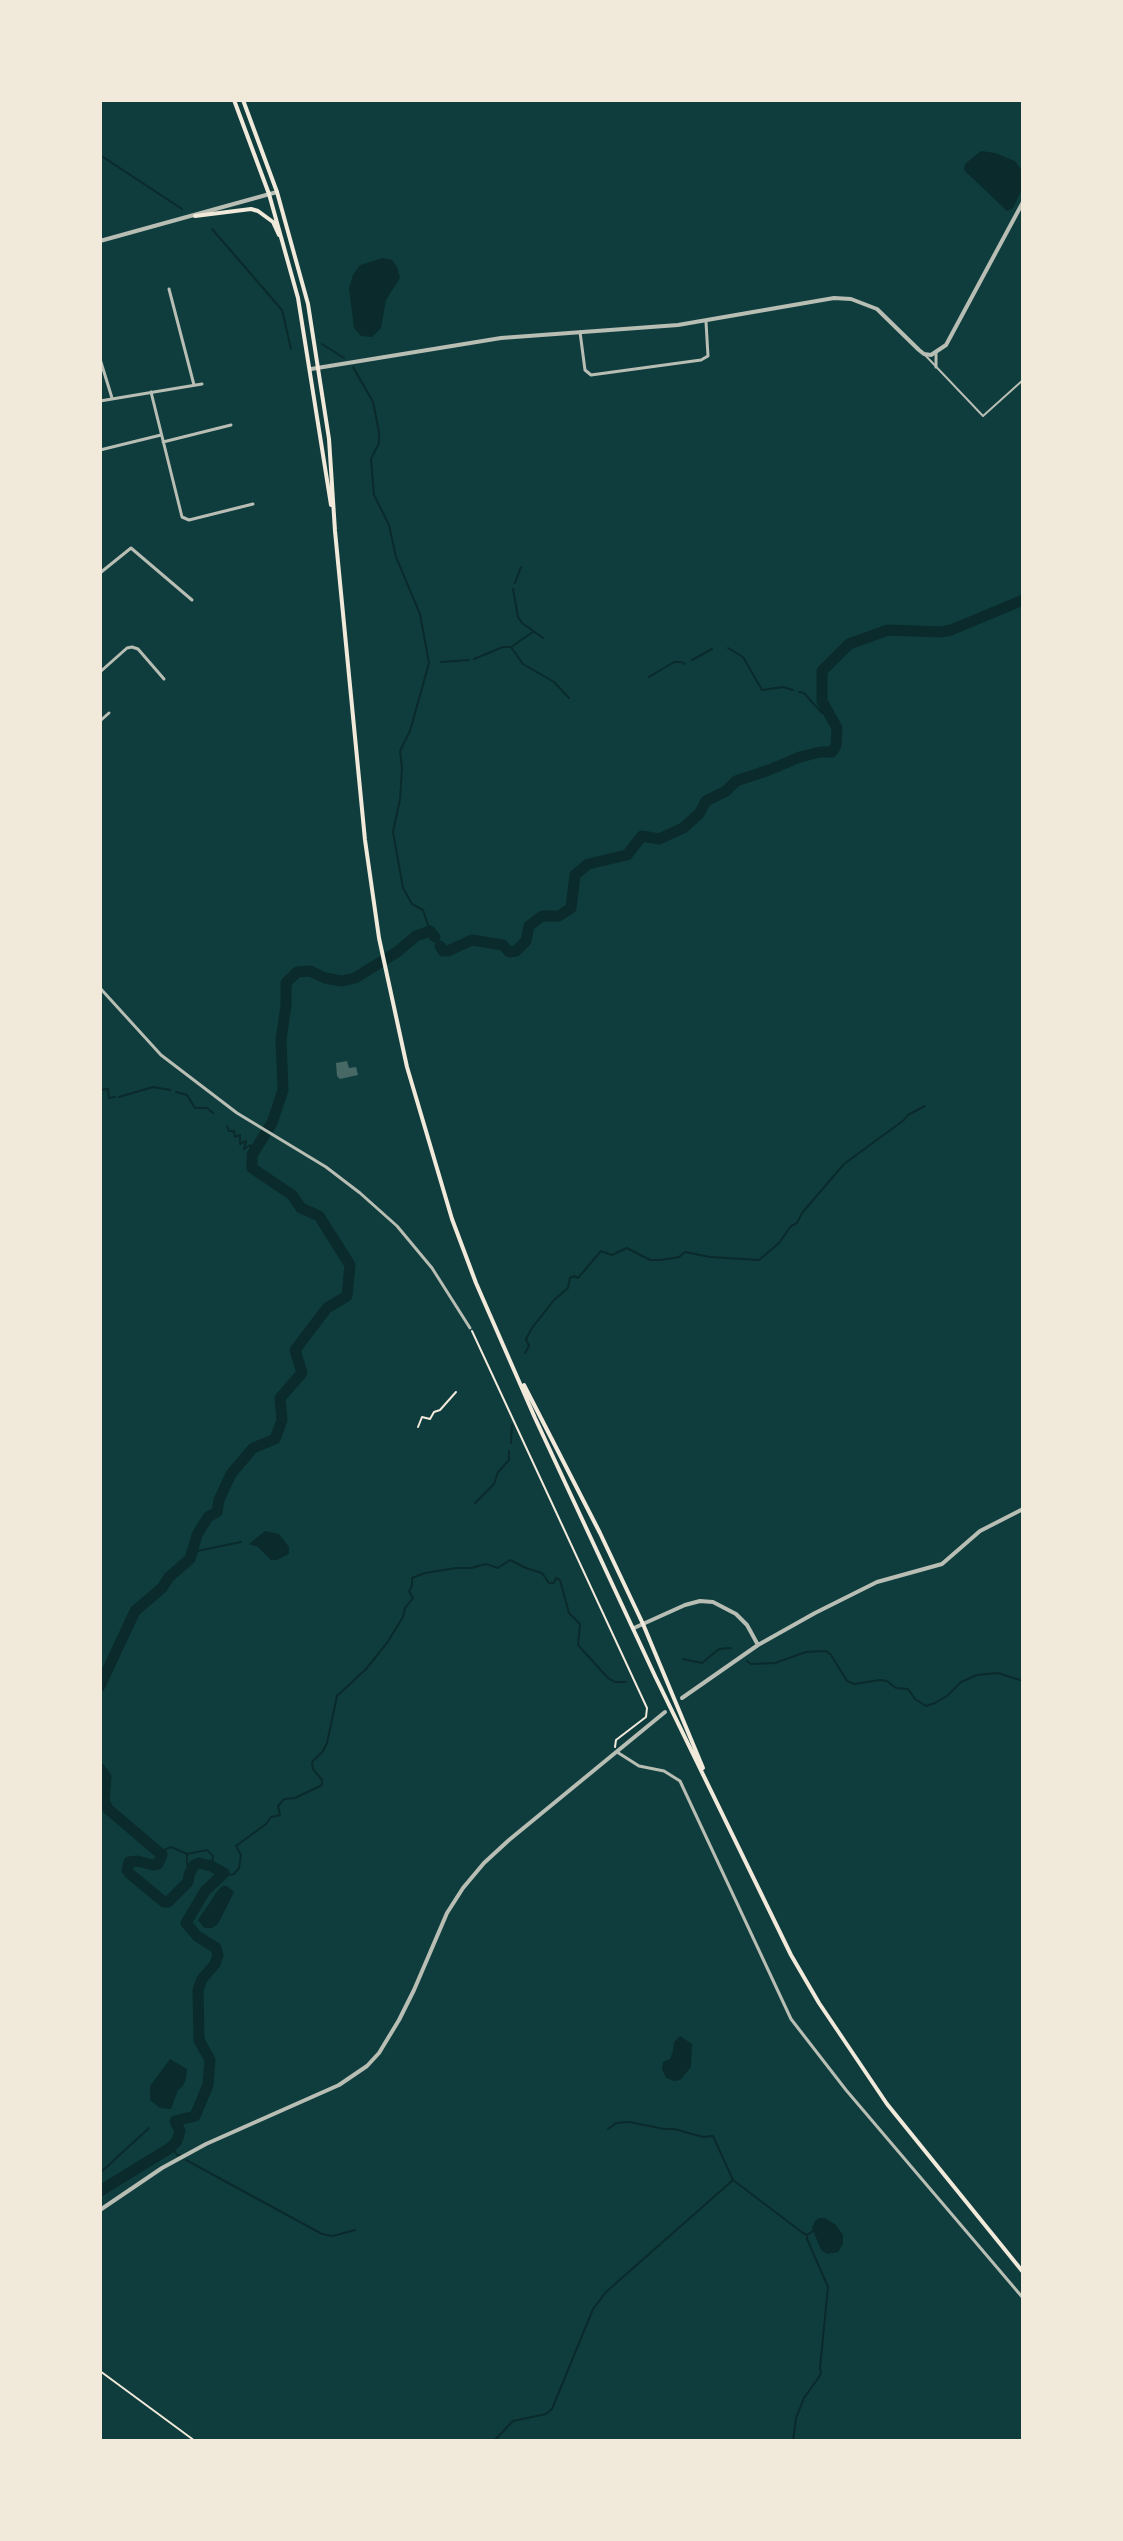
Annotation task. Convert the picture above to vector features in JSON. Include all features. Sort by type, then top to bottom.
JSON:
[{"type":"main road","points":[[234,100],[269,194],[298,298],[335,531]]},
{"type":"main road","points":[[243,100],[277,192],[303,286],[319,367],[329,439],[365,840],[379,938],[418,1108],[452,1219],[476,1283],[535,1418],[655,1676],[791,1955],[826,2015],[895,2115],[1023,2272]]},
{"type":"main road","points":[[195,216],[251,209],[263,213],[273,222],[288,258]]},
{"type":"main road","points":[[508,1353],[643,1624],[714,1796]]},
{"type":"street","points":[[100,241],[277,192]]},
{"type":"street","points":[[311,369],[501,338],[678,325],[817,300],[851,299],[877,309],[924,354],[936,353],[946,345],[1023,202]]},
{"type":"street","points":[[169,289],[194,385]]},
{"type":"street","points":[[580,332],[585,370],[591,375],[701,360],[708,356],[706,320]]},
{"type":"street","points":[[936,353],[936,367]]},
{"type":"street","points":[[100,359],[112,398]]},
{"type":"street","points":[[100,401],[202,384]]},
{"type":"street","points":[[151,392],[185,520],[253,504]]},
{"type":"street","points":[[163,442],[231,425]]},
{"type":"street","points":[[100,450],[161,435]]},
{"type":"street","points":[[100,573],[131,548],[192,600]]},
{"type":"street","points":[[100,672],[132,647],[138,649],[164,679]]},
{"type":"street","points":[[100,721],[109,713]]},
{"type":"street","points":[[100,988],[161,1055],[229,1108],[326,1167],[397,1226],[432,1268],[470,1328]]},
{"type":"street","points":[[682,1698],[758,1645],[877,1582],[942,1564],[980,1531],[1023,1509]]},
{"type":"street","points":[[634,1628],[685,1605],[713,1602],[736,1614],[747,1625],[758,1645]]},
{"type":"street","points":[[100,2210],[169,2164],[206,2144],[339,2085],[367,2066],[379,2053],[399,2020],[447,1913],[484,1863],[665,1712]]},
{"type":"street","points":[[617,1752],[639,1766],[664,1771],[680,1781],[791,2019],[846,2090],[1023,2298]]},
{"type":"lane","points":[[924,354],[983,416],[1023,380]]},
{"type":"path","points":[[470,1328],[647,1708],[646,1717],[616,1740],[617,1752]]},
{"type":"path","points":[[418,1427],[422,1417],[431,1419],[434,1412],[440,1410],[456,1392]]},
{"type":"path","points":[[100,2371],[195,2441]]},
{"type":"water","points":[[981,151],[1015,161],[1023,172],[1023,187],[1013,208],[1007,211],[964,170],[965,164]]},
{"type":"water","points":[[383,258],[392,260],[400,278],[386,300],[381,328],[372,337],[361,336],[354,328],[349,288],[360,265]]},
{"type":"water","points":[[265,1531],[279,1534],[289,1547],[289,1554],[271,1560],[258,1547],[249,1544]]},
{"type":"water","points":[[223,1886],[234,1892],[218,1924],[204,1928],[198,1920]]},
{"type":"water","points":[[680,2036],[692,2044],[691,2067],[680,2080],[674,2081],[666,2078],[662,2069],[663,2062],[670,2059],[674,2042]]},
{"type":"water","points":[[170,2059],[187,2069],[186,2079],[171,2109],[160,2108],[150,2100],[150,2086]]},
{"type":"water","points":[[819,2218],[836,2225],[843,2235],[843,2244],[838,2252],[827,2254],[821,2250],[812,2228]]},
{"type":"building","points":[[347,1061],[349,1068],[356,1067],[358,1075],[340,1079],[336,1063]]},
{"type":"waterway","points":[[100,155],[182,209]]},
{"type":"waterway","points":[[212,229],[282,310],[291,349]]},
{"type":"waterway","points":[[322,344],[344,358]]},
{"type":"waterway","points":[[353,367],[373,402],[379,432],[379,443],[371,459],[374,495],[389,525],[396,557],[420,614],[429,663],[410,731],[400,751],[400,799],[393,832],[403,888],[412,904],[423,910],[430,931]]},
{"type":"waterway","points":[[515,583],[521,567]]},
{"type":"waterway","points":[[513,589],[518,617],[543,638]]},
{"type":"waterway","points":[[440,946],[443,951],[448,951],[472,940],[503,945],[509,952],[516,951],[526,941],[529,926],[542,916],[559,916],[571,908],[575,875],[588,864],[627,855],[642,836],[659,839],[683,828],[699,814],[706,801],[726,791],[736,781],[800,757],[832,752],[836,746],[837,728],[822,701],[822,671],[849,644],[888,630],[951,630],[1023,600]]},
{"type":"waterway","points":[[474,659],[503,647],[511,647],[533,632]]},
{"type":"waterway","points":[[511,647],[523,664],[554,682],[569,698]]},
{"type":"waterway","points":[[728,648],[743,657],[762,690],[783,687],[793,690]]},
{"type":"waterway","points":[[692,660],[712,649]]},
{"type":"waterway","points":[[441,662],[469,660]]},
{"type":"waterway","points":[[649,677],[674,662],[685,664]]},
{"type":"waterway","points":[[799,692],[804,693],[822,713],[829,712]]},
{"type":"waterway","points":[[100,1686],[135,1611],[190,1559],[197,1535],[208,1517],[217,1512],[231,1474],[253,1448],[275,1439],[282,1420],[280,1398],[302,1373],[295,1350],[327,1308],[347,1296],[350,1265],[319,1216],[301,1208],[292,1195],[252,1168],[252,1155],[272,1123],[283,1090],[281,1040],[286,983],[297,972],[310,971],[342,981],[355,978],[397,952],[416,936],[430,931],[435,937]]},
{"type":"waterway","points":[[119,1097],[153,1087],[170,1090]]},
{"type":"waterway","points":[[100,1090],[108,1089],[109,1098],[115,1097]]},
{"type":"waterway","points":[[176,1092],[187,1095],[195,1108],[207,1108],[213,1113]]},
{"type":"waterway","points":[[525,1353],[529,1346],[526,1339],[532,1328],[568,1288],[570,1278],[578,1278],[601,1251],[612,1255],[627,1248],[650,1260],[679,1257],[685,1252],[759,1260],[797,1223],[844,1164],[908,1115],[925,1106]]},
{"type":"waterway","points":[[227,1126],[229,1131],[234,1131],[235,1137],[240,1135],[240,1144],[246,1141],[244,1149],[250,1145],[252,1155]]},
{"type":"waterway","points":[[511,1443],[512,1425]]},
{"type":"waterway","points":[[475,1503],[494,1484],[498,1472],[509,1460],[509,1451]]},
{"type":"waterway","points":[[192,1552],[241,1542]]},
{"type":"waterway","points":[[223,1876],[234,1874],[239,1868],[241,1855],[236,1846],[271,1817],[280,1815],[278,1806],[284,1799],[295,1798],[322,1785],[312,1762],[327,1743],[337,1696],[366,1669],[387,1643],[413,1598],[409,1591],[412,1578],[425,1573],[486,1564],[498,1568],[510,1560],[542,1573],[549,1583],[554,1583],[556,1578],[560,1580],[569,1613],[580,1624],[578,1645],[608,1678],[626,1682]]},
{"type":"waterway","points":[[683,1659],[702,1663],[719,1649],[731,1648]]},
{"type":"waterway","points":[[747,1661],[751,1664],[775,1663],[806,1652],[826,1651],[847,1681],[854,1684],[887,1681],[896,1688],[908,1689],[915,1699],[926,1706],[977,1675],[998,1673],[1023,1681]]},
{"type":"waterway","points":[[100,1769],[106,1777],[104,1801],[108,1809],[162,1855],[158,1864],[129,1862],[127,1870],[130,1874],[168,1902],[188,1882],[194,1865],[211,1866],[224,1873],[205,1891],[186,1923],[197,1936],[216,1948],[218,1955],[198,1990],[199,2040],[210,2060],[208,2085],[195,2116],[175,2121],[180,2131],[177,2141],[170,2148],[100,2191]]},
{"type":"waterway","points":[[160,1852],[171,1847],[187,1854],[207,1850],[213,1856],[212,1867]]},
{"type":"waterway","points":[[187,1854],[187,1865]]},
{"type":"waterway","points":[[608,2129],[616,2123],[629,2122],[703,2137],[713,2136],[733,2180],[803,2233],[807,2235],[813,2231]]},
{"type":"waterway","points":[[100,2173],[149,2128]]},
{"type":"waterway","points":[[171,2147],[180,2155]]},
{"type":"waterway","points":[[186,2160],[322,2234],[333,2236],[355,2230]]},
{"type":"waterway","points":[[494,2441],[513,2421],[546,2414],[552,2409],[593,2309],[606,2292],[733,2180]]},
{"type":"waterway","points":[[100,2187],[106,2187]]},
{"type":"waterway","points":[[793,2441],[796,2418],[804,2398],[821,2374],[828,2287],[807,2235]]}]
